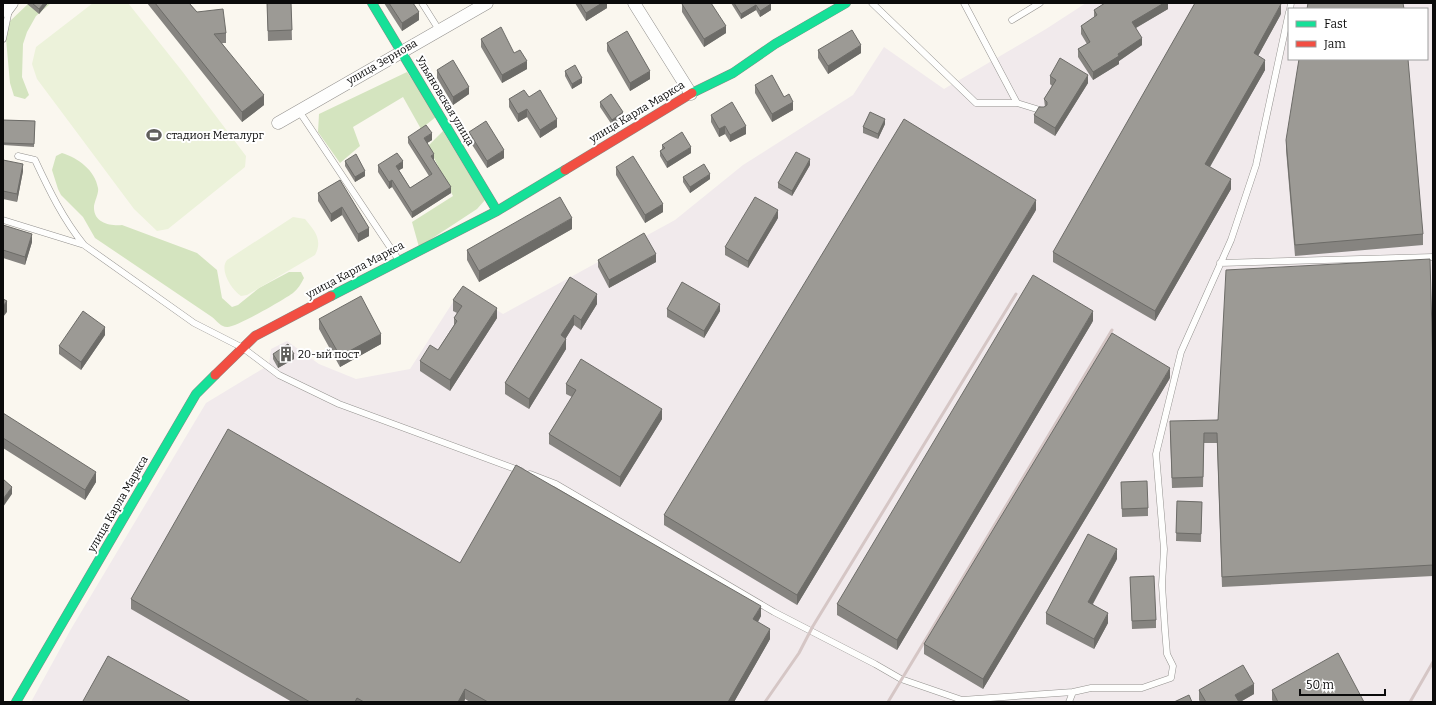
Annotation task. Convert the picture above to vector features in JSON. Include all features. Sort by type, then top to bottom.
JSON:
[{"type":"street","name":"Ульяновская улица","points":[[372,3],[497,211]]},
{"type":"street","points":[[634,3],[691,94]]},
{"type":"street","name":"улица Карла Маркса","points":[[16,702],[196,394],[255,336],[398,260],[497,211],[691,94],[733,73],[775,44],[846,3]]},
{"type":"street","name":"улица Зернова","points":[[278,123],[483,4]]},
{"type":"lane","points":[[422,3],[439,30]]},
{"type":"lane","points":[[872,3],[976,103],[1017,103],[1044,111]]},
{"type":"lane","points":[[964,3],[1017,103]]},
{"type":"lane","points":[[1012,20],[1040,3]]},
{"type":"lane","points":[[3,39],[9,7]]},
{"type":"lane","points":[[18,156],[35,160],[51,196],[71,229],[84,245],[194,323],[243,348],[279,374],[339,404],[556,484],[774,612],[901,679],[962,700],[1072,692],[1091,688],[1142,688],[1171,678],[1173,666],[1167,654],[1165,630],[1162,585],[1164,549],[1156,454],[1181,352],[1231,240],[1256,165],[1288,17]]},
{"type":"lane","points":[[299,111],[398,260]]},
{"type":"lane","points":[[3,220],[84,245]]},
{"type":"lane","points":[[1220,263],[1433,257]]},
{"type":"lane","points":[[1069,702],[1072,692]]},
{"type":"shaded area","points":[[1086,3],[1433,3],[1433,702],[31,702],[71,629],[206,403],[269,365],[271,349],[287,341],[319,364],[356,379],[410,369],[462,288],[503,314],[675,220],[743,165],[853,95],[884,47],[944,89],[1046,29]]},
{"type":"green space","points":[[29,3],[51,3],[36,16],[27,32],[23,44],[22,77],[29,95],[25,99],[14,96],[10,83],[5,28],[8,23]]},
{"type":"green space","name":"стадион Металург","points":[[93,3],[128,3],[182,71],[246,156],[245,167],[168,229],[157,231],[134,209],[37,79],[32,64],[36,47]]},
{"type":"green space","points":[[407,72],[437,116],[421,129],[403,97],[353,127],[360,146],[340,163],[318,132],[319,114]]},
{"type":"green space","points":[[443,131],[485,200],[477,209],[419,247],[412,222],[453,196],[428,146]]},
{"type":"green space","points":[[62,153],[74,158],[90,170],[98,190],[94,212],[99,220],[112,225],[122,225],[197,253],[217,270],[222,298],[232,307],[238,305],[259,288],[289,272],[301,272],[304,278],[303,280],[293,293],[271,307],[232,326],[227,327],[219,324],[212,317],[95,238],[83,217],[61,195],[58,189],[52,170],[56,156]]},
{"type":"green space","points":[[293,217],[305,219],[315,232],[318,245],[315,255],[247,295],[241,296],[233,289],[225,274],[224,269],[227,260]]},
{"type":"building","points":[[32,3],[44,3],[39,9]]},
{"type":"building","points":[[155,3],[189,3],[197,12],[223,9],[226,33],[214,34],[264,95],[242,112]]},
{"type":"building","points":[[267,3],[291,3],[292,30],[268,31]]},
{"type":"building","points":[[389,3],[413,3],[419,12],[402,23]]},
{"type":"building","points":[[580,3],[602,3],[586,13]]},
{"type":"building","points":[[711,3],[726,26],[704,39],[682,4]]},
{"type":"building","points":[[734,3],[771,4],[760,11],[756,5],[741,14]]},
{"type":"building","points":[[1105,3],[1164,3],[1132,22],[1142,38],[1118,54],[1119,56],[1093,72],[1078,49],[1090,42],[1081,26],[1097,15],[1094,10]]},
{"type":"building","points":[[1195,3],[1281,4],[1254,53],[1265,60],[1205,164],[1231,179],[1155,311],[1053,252]]},
{"type":"building","points":[[1308,3],[1403,3],[1404,8],[1307,8]]},
{"type":"building","points":[[501,27],[514,53],[520,50],[527,61],[502,75],[481,39]]},
{"type":"building","points":[[852,30],[861,45],[828,66],[818,50]]},
{"type":"building","points":[[627,31],[650,71],[630,83],[607,43]]},
{"type":"building","points":[[1060,58],[1088,75],[1055,128],[1034,115],[1039,107],[1044,107],[1047,105],[1047,102],[1044,99],[1056,80],[1050,76]]},
{"type":"building","points":[[453,60],[469,87],[453,97],[437,70]]},
{"type":"building","points":[[1299,60],[1408,60],[1423,234],[1295,245],[1286,140]]},
{"type":"building","points":[[575,65],[582,78],[572,84],[565,71]]},
{"type":"building","points":[[772,75],[784,97],[789,94],[793,102],[772,114],[755,85]]},
{"type":"building","points":[[524,90],[529,97],[540,90],[557,119],[540,130],[527,109],[518,114],[509,99]]},
{"type":"building","points":[[611,94],[623,112],[612,120],[600,102]]},
{"type":"building","points":[[732,102],[746,126],[730,135],[725,126],[719,129],[711,115]]},
{"type":"building","points":[[870,112],[885,119],[878,134],[863,127]]},
{"type":"building","points":[[904,119],[1036,200],[797,595],[664,515]]},
{"type":"building","points":[[3,120],[35,121],[34,144],[3,143]]},
{"type":"building","points":[[486,121],[504,150],[487,161],[469,132]]},
{"type":"building","points":[[426,125],[432,133],[424,138],[434,154],[431,156],[451,187],[412,212],[392,180],[389,182],[378,165],[397,153],[403,161],[396,166],[410,188],[432,174],[408,137]]},
{"type":"building","points":[[682,132],[691,147],[667,162],[660,151],[665,148],[662,145]]},
{"type":"building","points":[[796,152],[810,159],[792,191],[778,183]]},
{"type":"building","points":[[356,154],[365,171],[355,177],[345,161]]},
{"type":"building","points":[[633,156],[663,204],[645,215],[616,167]]},
{"type":"building","points":[[3,160],[23,164],[17,194],[3,191]]},
{"type":"building","points":[[704,164],[710,174],[690,187],[683,177]]},
{"type":"building","points":[[340,180],[369,228],[358,234],[342,207],[331,214],[318,193]]},
{"type":"building","points":[[560,197],[572,218],[479,271],[467,250]]},
{"type":"building","points":[[755,197],[778,210],[748,261],[725,247]]},
{"type":"building","points":[[3,225],[32,234],[25,257],[3,250]]},
{"type":"building","points":[[644,233],[656,254],[609,280],[598,260]]},
{"type":"building","points":[[1430,259],[1433,368],[1433,565],[1222,577],[1217,433],[1204,433],[1203,477],[1172,478],[1170,421],[1218,420],[1226,270]]},
{"type":"building","points":[[1033,275],[1093,311],[897,640],[837,604]]},
{"type":"building","points":[[570,277],[597,294],[581,320],[574,315],[561,335],[566,339],[529,399],[505,383]]},
{"type":"building","points":[[682,282],[720,304],[704,331],[667,309]]},
{"type":"building","points":[[463,286],[497,308],[450,380],[420,361],[430,345],[438,350],[457,321],[454,318],[462,306],[453,300]]},
{"type":"building","points":[[361,296],[381,334],[340,356],[319,319]]},
{"type":"building","points":[[3,299],[7,301],[3,306]]},
{"type":"building","points":[[83,311],[105,327],[81,362],[59,346]]},
{"type":"building","points":[[1112,333],[1170,368],[983,679],[924,644]]},
{"type":"building","points":[[288,344],[294,354],[278,362],[273,354]]},
{"type":"building","points":[[581,359],[662,409],[620,477],[549,434],[576,390],[566,384]]},
{"type":"building","points":[[3,413],[96,472],[85,490],[3,438]]},
{"type":"building","points":[[228,429],[460,563],[516,465],[761,606],[753,619],[770,629],[728,702],[488,702],[465,689],[458,702],[364,702],[357,698],[355,702],[310,702],[131,599]]},
{"type":"building","points":[[3,479],[12,487],[3,499]]},
{"type":"building","points":[[1147,481],[1148,508],[1122,509],[1121,482]]},
{"type":"building","points":[[1177,501],[1202,502],[1201,534],[1176,533]]},
{"type":"building","points":[[1088,534],[1117,549],[1088,602],[1108,613],[1094,639],[1046,613]]},
{"type":"building","points":[[1154,576],[1156,620],[1132,621],[1130,577]]},
{"type":"building","points":[[1338,653],[1364,702],[1278,702],[1272,690]]},
{"type":"building","points":[[108,656],[191,702],[83,701]]},
{"type":"building","points":[[1243,665],[1254,684],[1235,695],[1239,702],[1206,702],[1199,690]]},
{"type":"building","points":[[1189,695],[1192,702],[1174,702]]},
{"type":"railway","points":[[765,702],[799,653],[813,626],[1016,294]]},
{"type":"railway","points":[[888,702],[1112,330]]},
{"type":"railway","points":[[1410,702],[1433,662]]},
{"type":"traffic: fast","points":[[372,3],[497,211]]},
{"type":"traffic: fast","points":[[692,93],[733,73],[775,44],[846,3]]},
{"type":"traffic: fast","points":[[331,296],[497,211],[565,170]]},
{"type":"traffic: fast","points":[[16,702],[196,394],[215,375]]},
{"type":"traffic: jam","points":[[565,170],[692,93]]},
{"type":"traffic: jam","points":[[215,375],[255,336],[331,296]]},
{"type":"place","name":"стадион Металург","points":[[154,135]]},
{"type":"place","name":"20-ый пост","points":[[286,354]]}]
